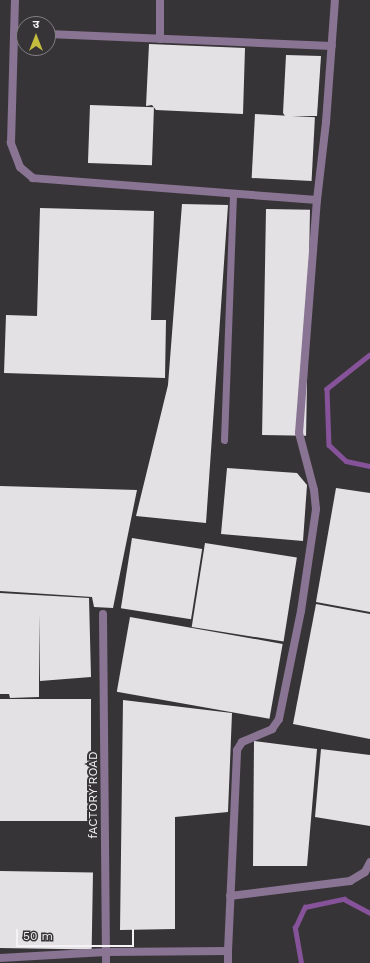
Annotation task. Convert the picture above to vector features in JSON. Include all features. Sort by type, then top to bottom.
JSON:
[{"type":"street","points":[[15,0],[11,143],[20,167],[33,178],[317,200]]},
{"type":"street","points":[[160,0],[160,39]]},
{"type":"street","points":[[228,963],[238,750],[242,742],[272,729],[279,719],[301,612],[316,509],[314,490],[302,452],[299,433],[317,200],[335,0]]},
{"type":"street","points":[[56,34],[332,46]]},
{"type":"street","name":"fACTORY ROAD","points":[[103,614],[105,627],[106,963]]},
{"type":"street","points":[[230,896],[350,881],[365,872],[370,862]]},
{"type":"street","points":[[0,958],[106,952],[228,951]]},
{"type":"lane","points":[[224,440],[233,193]]},
{"type":"building","points":[[149,44],[245,48],[243,114],[156,110],[152,105],[146,106]]},
{"type":"building","points":[[286,55],[321,56],[317,116],[285,116],[283,113]]},
{"type":"building","points":[[90,105],[154,107],[152,165],[88,163]]},
{"type":"building","points":[[255,114],[315,117],[312,181],[252,178]]},
{"type":"building","points":[[182,204],[228,205],[206,523],[136,516],[168,385]]},
{"type":"building","points":[[40,208],[154,211],[151,320],[166,320],[165,378],[4,373],[6,315],[37,316]]},
{"type":"building","points":[[266,209],[310,210],[306,436],[262,435]]},
{"type":"building","points":[[227,468],[297,473],[307,485],[303,541],[221,534]]},
{"type":"building","points":[[0,486],[137,490],[113,608],[94,607],[92,597],[0,591]]},
{"type":"building","points":[[336,488],[370,493],[370,612],[316,602]]},
{"type":"building","points":[[132,538],[202,549],[191,619],[121,608]]},
{"type":"building","points":[[205,543],[297,558],[284,642],[192,627]]},
{"type":"building","points":[[0,593],[89,598],[91,677],[40,681],[39,613],[39,697],[10,698],[9,694],[0,694]]},
{"type":"building","points":[[316,604],[370,614],[370,739],[293,724]]},
{"type":"building","points":[[130,617],[283,644],[269,719],[117,692]]},
{"type":"building","points":[[0,699],[91,699],[91,821],[0,821]]},
{"type":"building","points":[[123,700],[232,713],[228,812],[175,817],[175,929],[120,930]]},
{"type":"building","points":[[254,741],[317,749],[307,866],[253,866]]},
{"type":"building","points":[[321,749],[370,755],[370,826],[315,817]]},
{"type":"building","points":[[0,871],[93,873],[92,950],[0,948]]},
{"type":"waterway","points":[[370,355],[327,389],[329,445],[346,461],[370,466]]},
{"type":"waterway","points":[[301,963],[295,928],[305,907],[344,899],[370,913]]}]
